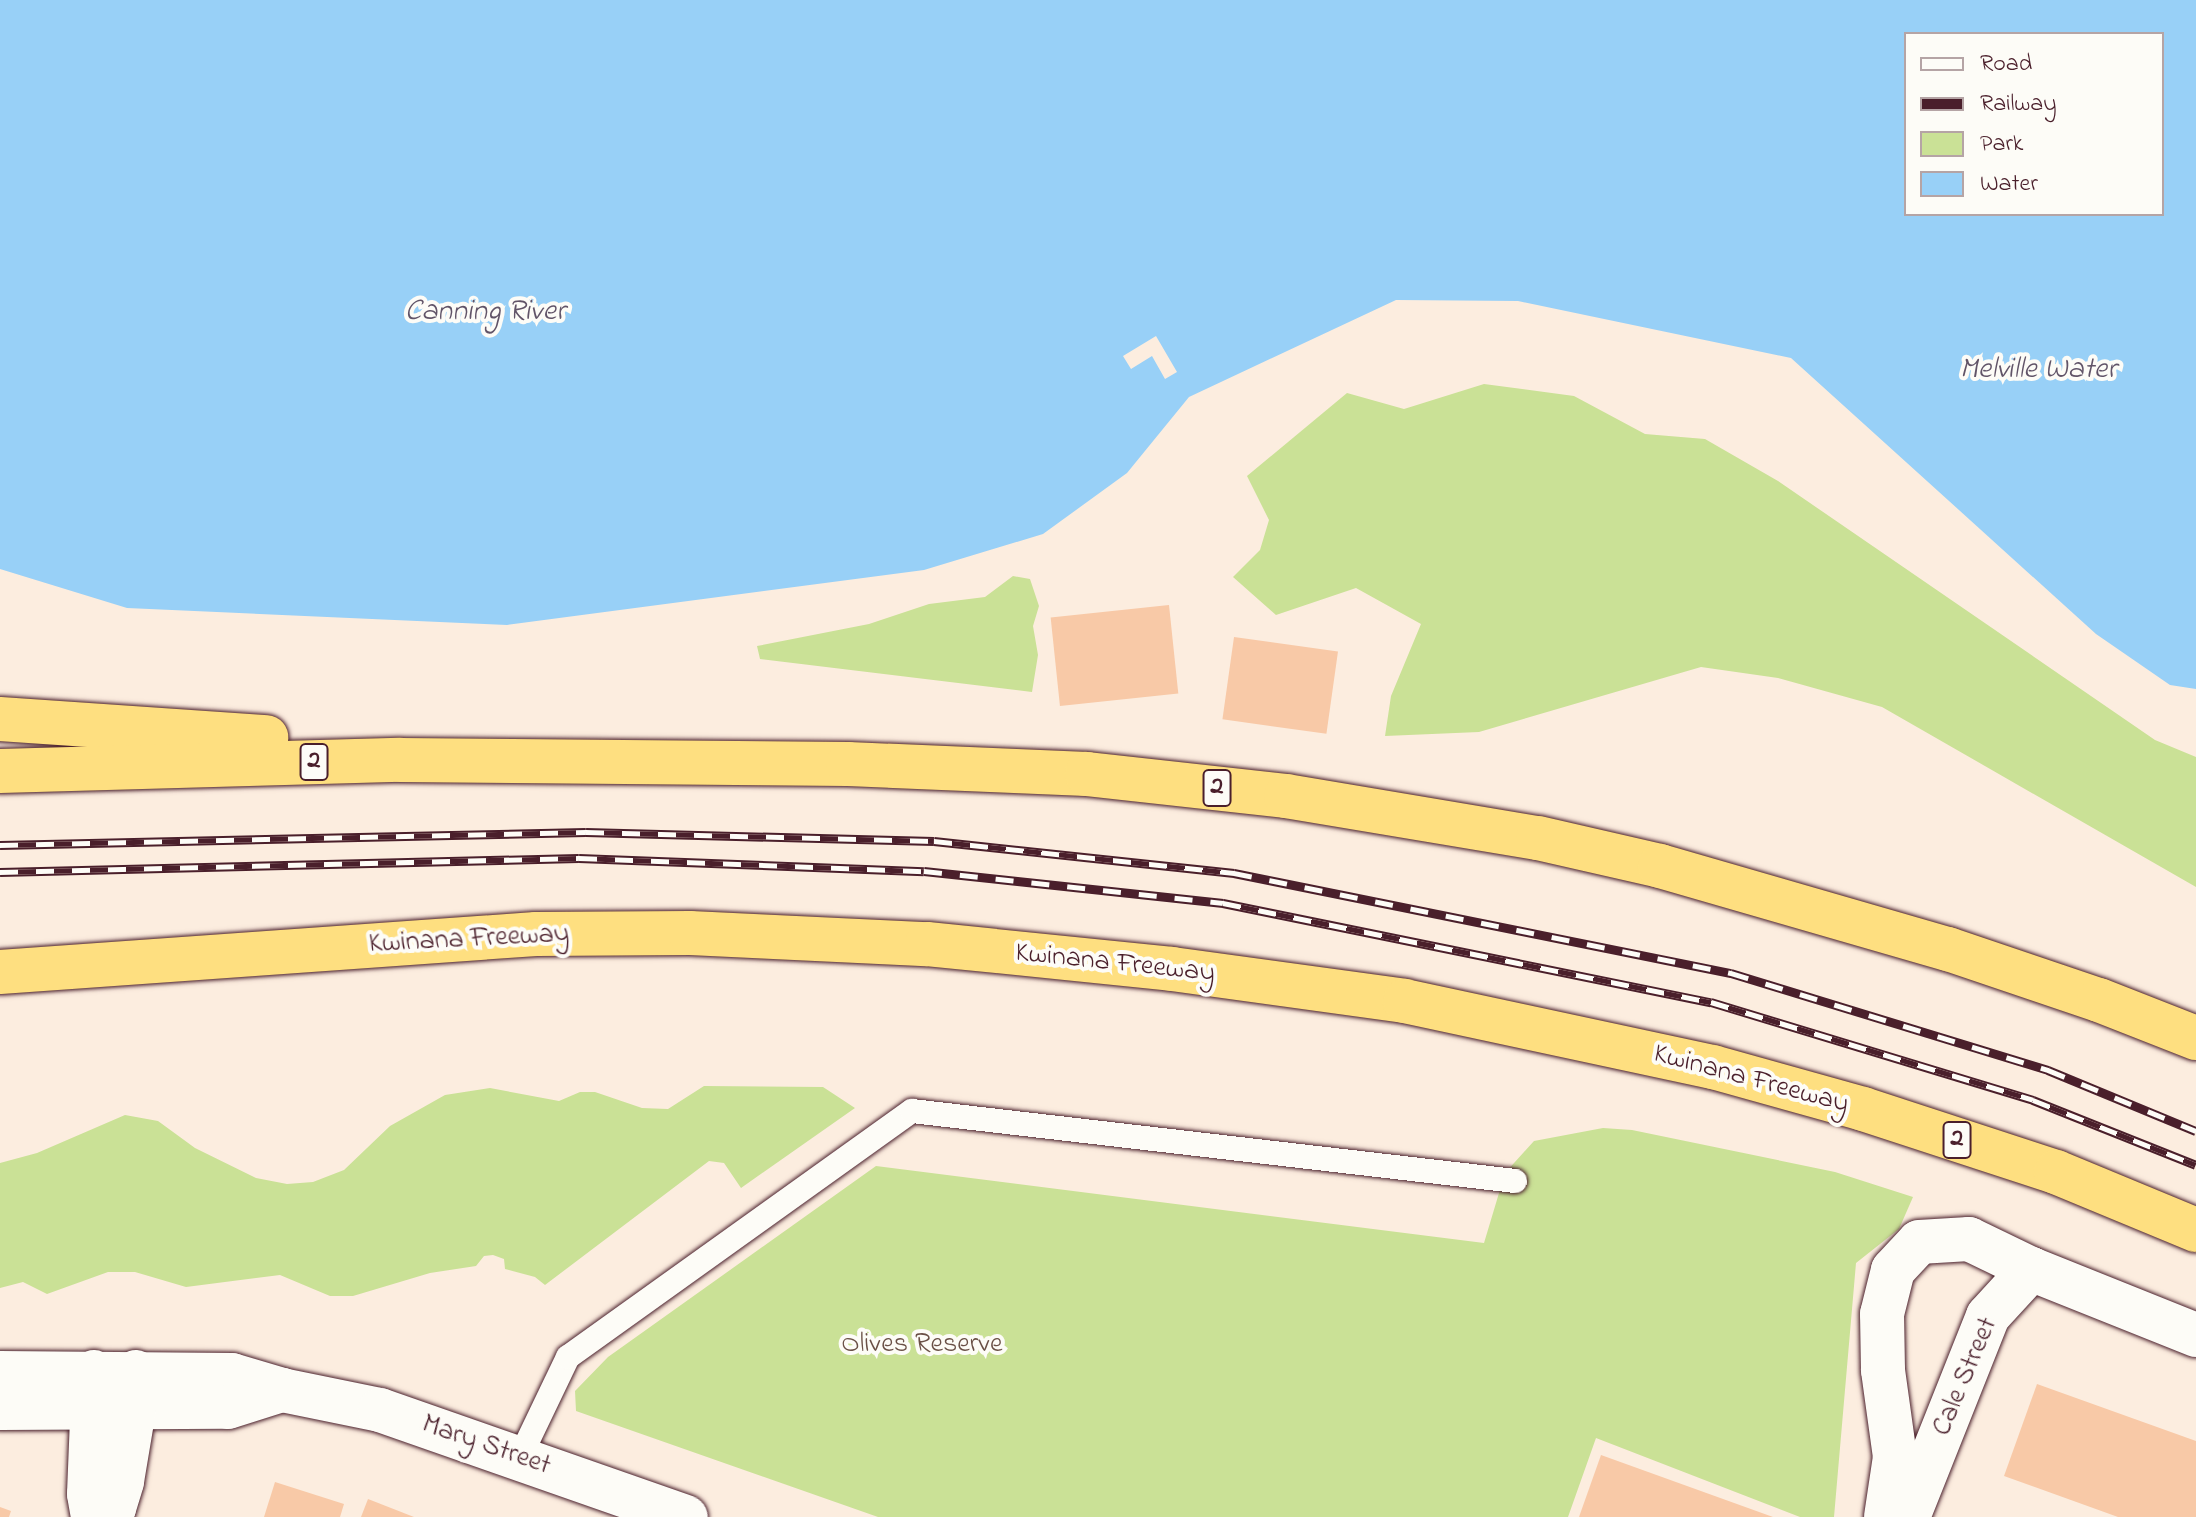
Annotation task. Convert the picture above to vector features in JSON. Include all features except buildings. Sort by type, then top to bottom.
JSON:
[{"type":"highway","points":[[0,719],[627,761]]},
{"type":"highway","name":"2","points":[[0,771],[384,760],[627,761],[1087,774],[1286,796],[1408,814],[1644,862],[1948,949],[2099,1000],[2196,1038]]},
{"type":"highway","name":"Kwinana Freeway","points":[[0,975],[45,968],[536,934],[690,933],[927,944],[1294,984],[1405,1001],[1713,1067],[1863,1109],[2056,1172],[2196,1230]]},
{"type":"street","name":"Cale Street","points":[[1886,1517],[1895,1457],[1883,1370],[1882,1314],[1893,1270],[1919,1242],[1969,1239],[2031,1269],[1988,1316],[1908,1517]]},
{"type":"street","points":[[2031,1269],[2196,1335]]},
{"type":"street","name":"Mary Street","points":[[0,1373],[114,1390]]},
{"type":"street","name":"Mary Street","points":[[0,1408],[232,1375],[282,1390],[380,1410],[686,1517]]},
{"type":"street","points":[[93,1517],[89,1494],[114,1390]]},
{"type":"street","points":[[106,1517],[114,1508],[122,1481],[114,1390]]},
{"type":"lane","points":[[520,1457],[568,1357],[912,1111],[1515,1181]]},
{"type":"green space","points":[[1484,384],[1574,396],[1645,434],[1705,439],[1778,481],[2155,740],[2196,757],[2196,887],[1882,707],[1778,678],[1701,667],[1479,732],[1385,736],[1391,696],[1421,624],[1356,588],[1276,615],[1233,577],[1260,550],[1269,520],[1247,476],[1347,393],[1404,409]]},
{"type":"green space","points":[[1013,576],[1030,579],[1039,606],[1033,626],[1038,655],[1032,692],[760,659],[757,646],[869,624],[929,604],[985,597]]},
{"type":"green space","points":[[704,1086],[823,1087],[855,1108],[741,1188],[724,1163],[709,1161],[545,1285],[535,1277],[505,1269],[504,1259],[493,1255],[484,1256],[476,1266],[430,1273],[353,1296],[330,1296],[280,1275],[186,1287],[135,1272],[108,1272],[47,1294],[23,1282],[0,1288],[0,1163],[37,1153],[125,1115],[158,1121],[195,1148],[256,1178],[287,1184],[313,1182],[344,1170],[390,1126],[445,1095],[490,1088],[559,1101],[580,1092],[595,1092],[642,1108],[668,1109]]},
{"type":"green space","name":"Olives Reserve","points":[[1603,1128],[1632,1130],[1835,1172],[1913,1197],[1899,1229],[1856,1263],[1834,1517],[1800,1517],[1596,1438],[1568,1517],[878,1517],[576,1411],[575,1391],[608,1357],[876,1166],[1484,1243],[1505,1173],[1534,1141]]},
{"type":"water","name":"Canning River","points":[[0,0],[2196,0],[2196,689],[2170,685],[2096,634],[1791,358],[1518,301],[1396,300],[1189,397],[1127,473],[1043,534],[924,570],[507,625],[127,608],[0,569]]},
{"type":"pier","points":[[1156,336],[1177,372],[1165,379],[1152,356],[1131,369],[1123,356]]},
{"type":"railway","points":[[0,845],[586,832],[934,841],[1234,873],[1731,973],[2048,1070],[2196,1131]]},
{"type":"railway","points":[[0,872],[579,858],[924,871],[1223,903],[1711,1002],[2033,1100],[2196,1165]]},
{"type":"water label","name":"Melville Water","points":[[2038,370]]}]
